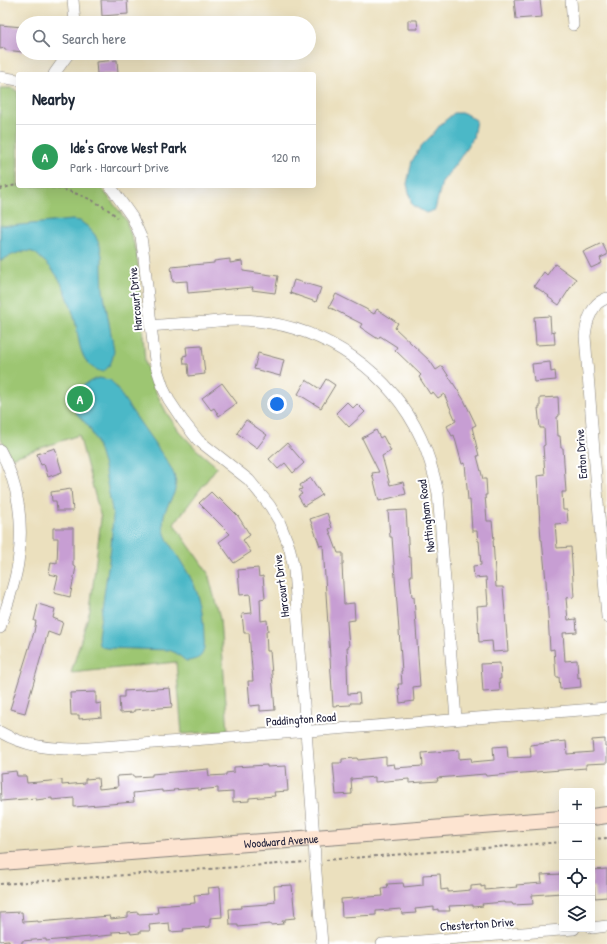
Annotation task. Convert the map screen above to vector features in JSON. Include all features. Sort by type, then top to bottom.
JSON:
[{"type":"main road","points":[[595,817],[607,816]]},
{"type":"main road","name":"Woodward Avenue","points":[[0,862],[559,819]]},
{"type":"street","points":[[74,0],[75,16]]},
{"type":"street","points":[[571,0],[572,25]]},
{"type":"street","points":[[55,72],[63,60]]},
{"type":"street","points":[[0,77],[16,80]]},
{"type":"street","name":"Harcourt Drive","points":[[111,188],[132,217],[141,237],[148,286],[150,326],[154,353],[156,366],[164,390],[177,413],[198,440],[249,480],[270,506],[279,521],[287,541],[294,570],[322,944]]},
{"type":"street","name":"Eaton Drive","points":[[607,298],[596,304],[586,326],[607,618]]},
{"type":"street","name":"Nottingham Road","points":[[150,326],[234,320],[256,320],[297,329],[319,337],[341,349],[372,371],[392,392],[407,412],[428,452],[438,492],[456,719]]},
{"type":"street","points":[[0,450],[9,469],[17,498],[21,540],[15,576],[0,628]]},
{"type":"street","name":"Paddington Road","points":[[0,732],[10,738],[28,744],[63,749],[607,708]]},
{"type":"street","points":[[595,928],[607,926]]},
{"type":"street","name":"Chesterton Drive","points":[[382,944],[559,930]]},
{"type":"path","points":[[0,189],[16,185]]},
{"type":"path","points":[[56,188],[77,194],[95,202],[113,213],[121,220]]},
{"type":"path","points":[[595,839],[607,838]]},
{"type":"path","points":[[329,860],[559,842]]},
{"type":"path","points":[[0,884],[304,862]]},
{"type":"green space","points":[[0,88],[12,88],[16,91],[16,188],[102,188],[126,220],[137,253],[145,362],[153,386],[166,412],[179,431],[196,449],[217,467],[174,524],[208,573],[220,619],[228,731],[182,734],[176,662],[71,673],[90,610],[101,518],[79,435],[11,458],[0,437]]},
{"type":"water","points":[[454,113],[464,113],[476,120],[473,138],[442,182],[435,210],[426,213],[412,205],[407,184],[412,161],[421,146],[441,124]]},
{"type":"water","points":[[72,220],[80,221],[88,227],[95,235],[100,246],[102,256],[103,290],[114,350],[111,362],[103,372],[88,364],[84,357],[79,342],[74,317],[66,294],[55,273],[50,267],[35,253],[27,251],[17,253],[0,261],[0,225],[10,226]]},
{"type":"water","points":[[99,378],[110,380],[114,384],[174,474],[176,483],[174,493],[165,511],[163,526],[165,535],[193,583],[199,599],[203,617],[204,647],[202,655],[196,659],[186,661],[176,653],[169,650],[106,648],[99,645],[98,636],[111,547],[113,515],[104,467],[96,441],[89,427],[77,414],[72,401],[74,393],[82,386]]},
{"type":"building","points":[[101,0],[127,0],[128,14],[102,16]]},
{"type":"building","points":[[514,0],[540,0],[542,17],[516,19]]},
{"type":"building","points":[[408,20],[417,20],[418,29],[408,29]]},
{"type":"building","points":[[0,25],[16,26],[16,51],[5,50],[5,48],[0,49]]},
{"type":"building","points":[[117,60],[118,72],[97,72],[96,62]]},
{"type":"building","points":[[602,243],[607,255],[600,258],[602,263],[591,268],[583,252]]},
{"type":"building","points":[[230,259],[230,263],[242,261],[243,271],[278,276],[275,293],[252,290],[253,287],[188,293],[187,281],[173,282],[171,267],[214,263],[214,261]]},
{"type":"building","points":[[555,264],[576,279],[559,305],[534,286],[544,272],[547,275]]},
{"type":"building","points":[[294,280],[321,288],[316,302],[290,293]]},
{"type":"building","points":[[336,294],[374,314],[377,309],[398,323],[395,328],[430,361],[436,370],[442,366],[464,400],[476,425],[472,427],[479,456],[477,456],[483,479],[486,479],[487,495],[485,495],[487,521],[492,521],[496,587],[503,587],[508,651],[493,652],[492,641],[479,642],[477,606],[488,605],[486,577],[474,578],[473,566],[481,565],[479,541],[477,531],[472,531],[465,463],[462,464],[454,435],[452,436],[447,426],[456,421],[444,394],[438,398],[433,392],[430,394],[419,377],[421,375],[395,350],[397,347],[380,336],[378,339],[360,327],[362,324],[329,307]]},
{"type":"building","points":[[550,316],[551,332],[554,331],[555,344],[536,345],[534,317]]},
{"type":"building","points":[[202,346],[205,374],[189,376],[188,364],[184,364],[183,356],[187,355],[186,347]]},
{"type":"building","points":[[258,353],[284,360],[280,376],[254,369]]},
{"type":"building","points":[[550,362],[551,372],[555,371],[556,380],[534,382],[532,364]]},
{"type":"building","points":[[326,379],[335,385],[321,408],[298,394],[306,380],[320,389]]},
{"type":"building","points":[[222,383],[237,403],[219,416],[214,408],[211,410],[202,398]]},
{"type":"building","points":[[558,397],[558,436],[560,436],[561,448],[563,448],[566,492],[562,492],[563,510],[567,510],[568,523],[555,524],[557,548],[571,547],[574,597],[566,598],[568,620],[576,619],[577,632],[563,633],[565,661],[577,660],[578,678],[580,677],[581,687],[560,689],[559,677],[556,677],[554,649],[550,650],[537,476],[545,475],[543,446],[545,445],[544,428],[540,428],[538,408],[540,408],[540,398]]},
{"type":"building","points":[[347,402],[353,408],[357,404],[365,412],[349,427],[336,413]]},
{"type":"building","points":[[246,420],[267,435],[257,448],[237,433]]},
{"type":"building","points":[[376,430],[380,438],[383,436],[391,451],[382,456],[390,485],[403,482],[406,494],[379,501],[372,473],[379,472],[362,438]]},
{"type":"building","points":[[287,443],[304,463],[293,473],[285,463],[278,469],[269,459]]},
{"type":"building","points":[[55,448],[62,472],[48,477],[44,464],[41,465],[37,454]]},
{"type":"building","points":[[311,478],[322,495],[304,506],[298,496],[302,494],[299,490],[302,489],[300,485]]},
{"type":"building","points":[[71,489],[73,511],[57,511],[56,501],[52,501],[51,492]]},
{"type":"building","points":[[211,492],[218,499],[219,497],[238,516],[250,535],[243,540],[251,552],[234,563],[219,542],[230,534],[199,503]]},
{"type":"building","points":[[406,510],[409,557],[411,557],[412,576],[410,576],[412,597],[414,597],[420,686],[413,687],[414,701],[400,703],[398,684],[402,684],[402,671],[392,537],[390,537],[388,511]]},
{"type":"building","points":[[327,513],[332,528],[329,529],[338,553],[343,553],[342,565],[344,604],[354,603],[355,620],[347,621],[349,647],[347,647],[348,694],[359,693],[360,703],[350,703],[351,705],[333,706],[323,545],[320,546],[310,519]]},
{"type":"building","points":[[53,528],[73,528],[73,566],[76,567],[70,597],[54,593],[58,576],[49,574],[51,562],[57,563],[58,538],[53,538]]},
{"type":"building","points":[[258,568],[259,577],[263,576],[265,598],[260,599],[261,621],[267,620],[267,651],[270,651],[275,710],[260,711],[260,705],[250,706],[248,681],[253,681],[249,633],[244,633],[242,614],[252,613],[250,594],[240,595],[238,570]]},
{"type":"building","points":[[38,604],[55,609],[53,618],[63,622],[59,636],[48,632],[25,713],[10,709],[34,632],[36,621],[34,621]]},
{"type":"building","points":[[500,663],[500,691],[483,692],[481,664]]},
{"type":"building","points":[[170,688],[172,707],[134,710],[134,712],[120,713],[119,697],[124,697],[124,691]]},
{"type":"building","points":[[96,692],[96,704],[101,703],[102,717],[79,719],[79,715],[71,715],[70,693]]},
{"type":"building","points":[[605,739],[605,747],[607,747],[607,763],[586,764],[586,768],[486,776],[485,774],[437,778],[438,781],[409,783],[409,779],[375,782],[375,777],[351,779],[352,794],[336,795],[333,763],[342,763],[342,759],[357,758],[358,760],[386,757],[386,765],[394,764],[395,768],[423,766],[422,753],[459,750],[459,759],[471,758],[472,762],[494,760],[493,747],[507,746],[508,758],[531,757],[530,745],[566,741],[567,754],[593,752],[592,740]]},
{"type":"building","points":[[267,765],[267,767],[286,766],[288,791],[274,792],[275,796],[249,798],[249,801],[233,802],[233,792],[218,793],[218,788],[198,790],[198,788],[162,792],[162,790],[133,793],[134,802],[74,807],[74,798],[36,800],[36,798],[1,801],[0,773],[16,771],[17,776],[26,776],[27,783],[62,780],[62,785],[85,783],[85,779],[98,778],[99,789],[118,787],[117,776],[152,776],[152,774],[208,769],[209,776],[226,775],[226,773],[234,772],[234,767]]},
{"type":"building","points":[[607,869],[607,897],[595,898],[595,870]]},
{"type":"building","points":[[440,874],[441,890],[448,889],[448,892],[471,890],[471,886],[481,885],[481,887],[485,886],[485,890],[542,883],[541,875],[559,874],[559,893],[532,895],[533,904],[513,905],[512,903],[504,902],[482,904],[483,906],[473,907],[473,905],[449,906],[450,911],[438,911],[438,909],[434,910],[434,907],[415,909],[416,913],[402,914],[401,909],[376,911],[376,915],[342,917],[341,899],[383,896],[382,889],[388,888],[387,884],[403,883],[404,887],[423,885],[423,875]]},
{"type":"building","points":[[292,885],[295,918],[285,919],[285,921],[282,921],[283,924],[238,927],[238,925],[230,925],[229,909],[275,902],[274,886]]},
{"type":"building","points":[[220,887],[222,917],[210,918],[210,927],[183,929],[184,931],[170,932],[169,923],[149,925],[150,931],[140,931],[140,933],[131,934],[130,931],[112,932],[112,935],[46,941],[46,939],[22,941],[22,944],[9,944],[9,940],[0,941],[0,913],[22,912],[23,922],[110,916],[111,919],[128,917],[128,913],[158,913],[157,906],[195,903],[194,895],[209,894],[208,888]]},
{"type":"place","name":"Ide's Grove West Park","points":[[80,399]]}]
